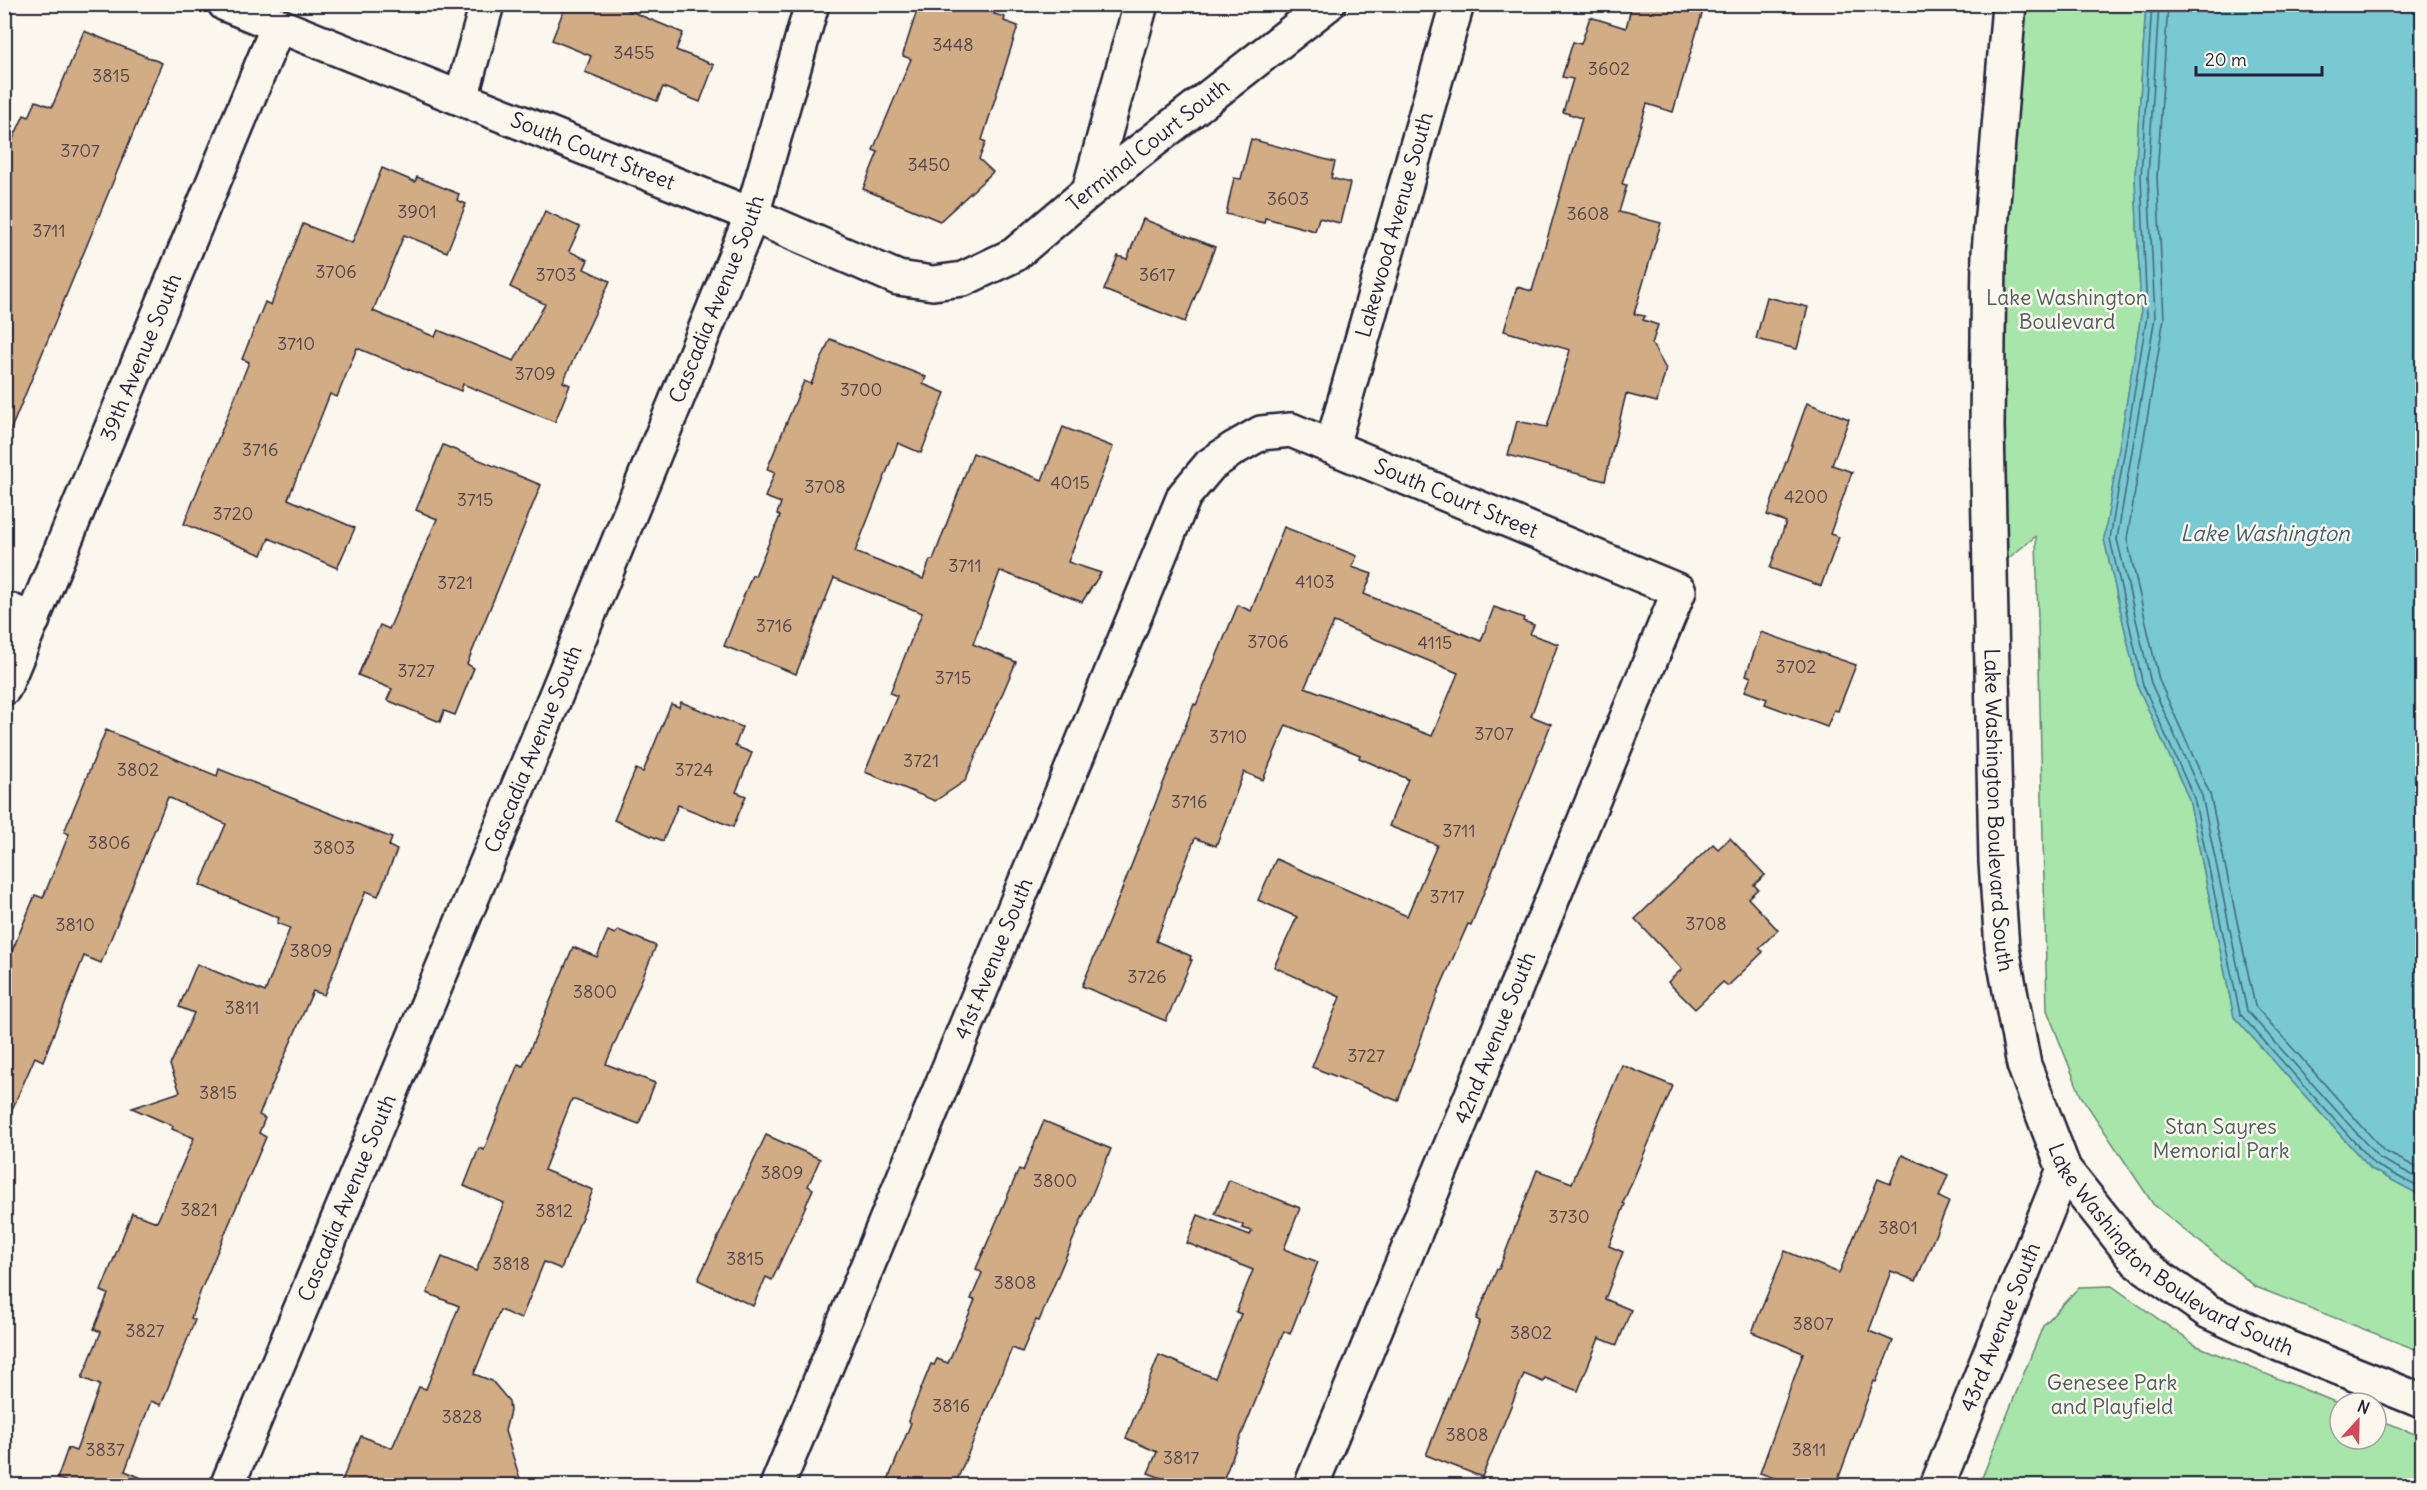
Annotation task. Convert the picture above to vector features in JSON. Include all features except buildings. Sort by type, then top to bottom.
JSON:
[{"type":"street","name":"South Court Street","points":[[225,4],[752,215],[898,278],[933,283],[963,279]]},
{"type":"street","points":[[461,98],[487,4]]},
{"type":"street","name":"Cascadia Avenue South","points":[[227,1485],[528,762],[752,215],[812,4]]},
{"type":"street","points":[[1089,191],[1141,4]]},
{"type":"street","name":"Terminal Court South","points":[[963,279],[1014,255],[1089,191],[1328,4]]},
{"type":"street","name":"Lakewood Avenue South","points":[[1332,446],[1457,4]]},
{"type":"street","name":"Lake Washington Boulevard South","points":[[2009,4],[1989,252],[1987,391],[1996,862],[2002,948],[2024,1065],[2064,1169],[2138,1262],[2209,1311],[2279,1344],[2422,1401]]},
{"type":"street","name":"39th Avenue South","points":[[4,688],[19,614],[278,26]]},
{"type":"street","name":"South Court Street","points":[[1233,449],[1261,433],[1291,430],[1679,591]]},
{"type":"street","name":"41st Avenue South","points":[[777,1485],[1184,496],[1210,465],[1233,449]]},
{"type":"street","name":"42nd Avenue South","points":[[1311,1485],[1679,591]]},
{"type":"street","name":"43rd Avenue South","points":[[1937,1485],[2064,1169]]},
{"type":"green space","name":"Stan Sayres Memorial Park","points":[[2009,5],[2146,5],[2135,177],[2141,315],[2104,539],[2138,687],[2189,799],[2234,1017],[2371,1169],[2422,1196],[2422,1352],[2256,1287],[2153,1204],[2081,1096],[2047,1010],[2036,536],[1989,574]]},
{"type":"green space","name":"Genesee Park and Playfield","points":[[2112,1286],[2195,1345],[2328,1399],[2328,1451],[2388,1451],[2388,1423],[2422,1437],[2422,1485],[1979,1485],[2043,1326],[2079,1287]]},
{"type":"water","name":"Lake Washington","points":[[2146,5],[2422,5],[2422,1196],[2371,1169],[2234,1017],[2189,799],[2138,687],[2104,539],[2141,315],[2135,177]]},
{"type":"park label","name":"Lake Washington Boulevard","points":[[2067,310]]}]
